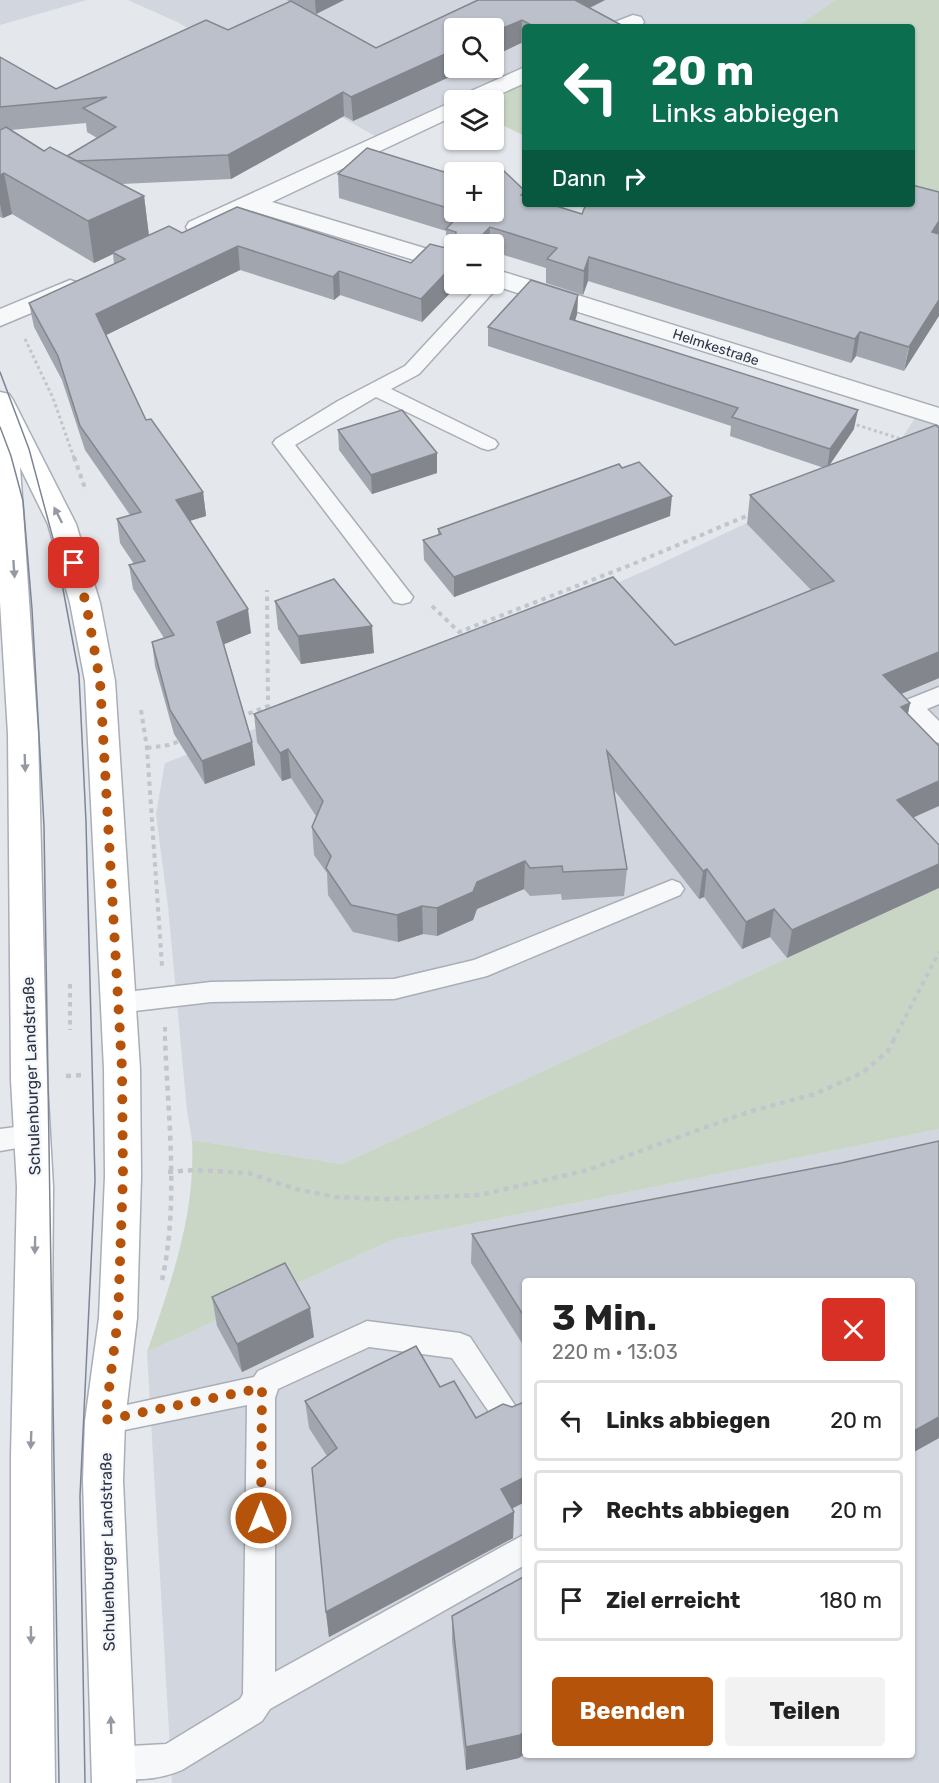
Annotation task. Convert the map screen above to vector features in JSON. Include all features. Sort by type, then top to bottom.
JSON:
[{"type":"main road","name":"Schulenburger Landstraße","points":[[1,403],[62,524],[86,603],[100,681],[122,1069],[123,1176],[118,1318],[105,1420],[103,1480],[113,1773]]},
{"type":"main road","name":"Schulenburger Landstraße","points":[[1,403],[18,626],[25,767],[16,1138],[35,1187],[30,1501],[33,1783]]},
{"type":"street","points":[[491,90],[522,75]]},
{"type":"street","points":[[173,238],[444,113]]},
{"type":"street","points":[[251,202],[444,262]]},
{"type":"street","points":[[0,318],[88,279]]},
{"type":"street","name":"Helmkestraße","points":[[504,282],[929,414]]},
{"type":"lane","points":[[402,597],[283,443],[412,370],[480,294]]},
{"type":"lane","points":[[376,389],[488,444]]},
{"type":"lane","points":[[939,695],[912,707],[939,735]]},
{"type":"lane","points":[[118,1003],[211,992],[394,989],[478,969],[672,889]]},
{"type":"lane","points":[[105,1420],[262,1388],[275,1375],[367,1334],[460,1346],[510,1419]]},
{"type":"lane","points":[[259,1698],[262,1388]]},
{"type":"lane","points":[[113,1773],[147,1762],[171,1759],[251,1710],[259,1698],[522,1551]]},
{"type":"path","points":[[895,447],[929,414]]},
{"type":"path","points":[[402,597],[423,597],[459,632],[633,564],[762,510]]},
{"type":"path","points":[[235,719],[268,706],[267,590]]},
{"type":"path","points":[[147,748],[169,745],[191,736]]},
{"type":"path","points":[[123,1176],[194,1170],[248,1173],[296,1189],[335,1197],[385,1199],[480,1195],[588,1170],[748,1112],[815,1094],[862,1073],[888,1052],[939,952]]},
{"type":"shaded area","points":[[0,0],[87,0],[0,25]]},
{"type":"shaded area","points":[[128,0],[835,0],[801,24],[637,24],[633,22],[629,24],[522,24],[522,75],[491,90],[444,90],[444,112],[380,139],[177,22]]},
{"type":"shaded area","points":[[919,412],[939,417],[939,888],[342,1164],[192,1140],[187,1111],[168,906],[156,814],[165,763],[471,647],[649,569],[890,456]]},
{"type":"shaded area","points":[[939,1129],[939,1783],[172,1783],[147,1352],[392,1240]]},
{"type":"green space","points":[[835,0],[939,0],[939,192],[915,187],[915,24],[801,24]]},
{"type":"green space","points":[[522,75],[522,135],[504,126],[504,90],[491,90]]},
{"type":"green space","points":[[939,888],[939,1129],[392,1240],[147,1352],[173,1274],[186,1221],[192,1167],[192,1140],[342,1164]]},
{"type":"building","points":[[478,0],[575,0],[619,24],[529,24],[522,20],[504,28],[504,18],[444,18],[444,55],[351,97],[343,92],[228,155],[77,161],[67,156],[116,127],[83,108],[107,97],[0,107],[0,57],[56,89],[206,20],[228,30],[291,1],[376,48]]},
{"type":"building","points":[[6,127],[44,151],[50,147],[144,196],[88,221],[4,173],[0,175],[0,130]]},
{"type":"building","points":[[367,148],[444,172],[444,207],[338,174]]},
{"type":"building","points":[[504,171],[522,188],[522,207],[560,207],[582,214],[585,207],[915,207],[915,186],[939,192],[939,221],[932,232],[939,234],[939,300],[909,347],[860,332],[855,339],[589,257],[584,271],[547,259],[557,248],[490,227],[483,234],[456,234],[456,232],[446,229],[453,222],[504,222]]},
{"type":"building","points":[[237,207],[411,263],[430,244],[444,248],[444,275],[421,299],[339,271],[333,277],[238,246],[96,314],[146,420],[151,419],[203,492],[176,500],[248,609],[217,622],[252,742],[202,761],[170,710],[152,642],[174,635],[129,565],[145,561],[117,519],[141,512],[80,426],[58,356],[29,303],[125,259],[112,252],[169,226],[182,233]]},
{"type":"building","points":[[531,280],[578,295],[570,319],[858,410],[830,449],[732,417],[738,408],[488,327]]},
{"type":"building","points":[[402,410],[437,453],[371,475],[338,430]]},
{"type":"building","points":[[936,425],[939,428],[939,652],[883,675],[910,703],[901,707],[939,746],[939,781],[897,800],[939,845],[939,864],[792,930],[774,909],[746,922],[707,869],[703,871],[607,751],[627,869],[563,872],[562,866],[530,868],[525,861],[477,882],[473,892],[437,908],[422,906],[397,915],[351,905],[326,868],[331,856],[312,827],[323,801],[288,749],[280,753],[254,714],[613,577],[675,645],[834,581],[750,495]]},
{"type":"building","points":[[639,462],[672,496],[454,577],[423,540],[441,534],[438,529],[619,464],[622,468]]},
{"type":"building","points":[[334,579],[372,626],[298,636],[275,601]]},
{"type":"building","points":[[939,1141],[939,1417],[915,1430],[915,1278],[522,1278],[522,1313],[472,1234],[841,1163]]},
{"type":"building","points":[[285,1263],[310,1308],[237,1344],[212,1297]]},
{"type":"building","points":[[416,1346],[440,1387],[454,1381],[476,1418],[503,1404],[512,1407],[522,1403],[522,1478],[501,1489],[514,1512],[326,1612],[312,1468],[337,1448],[305,1401]]},
{"type":"building","points":[[522,1578],[522,1734],[520,1735],[466,1747],[452,1616]]},
{"type":"tram line","points":[[0,372],[29,449],[55,546],[79,675],[86,822],[95,1180],[80,1496],[85,1783]]},
{"type":"tram line","points":[[0,427],[11,456],[23,501],[32,609],[44,826],[59,1783]]},
{"type":"route","points":[[74,563],[86,603],[100,681],[122,1069],[123,1176],[118,1318],[105,1420],[262,1388],[261,1518]]}]
